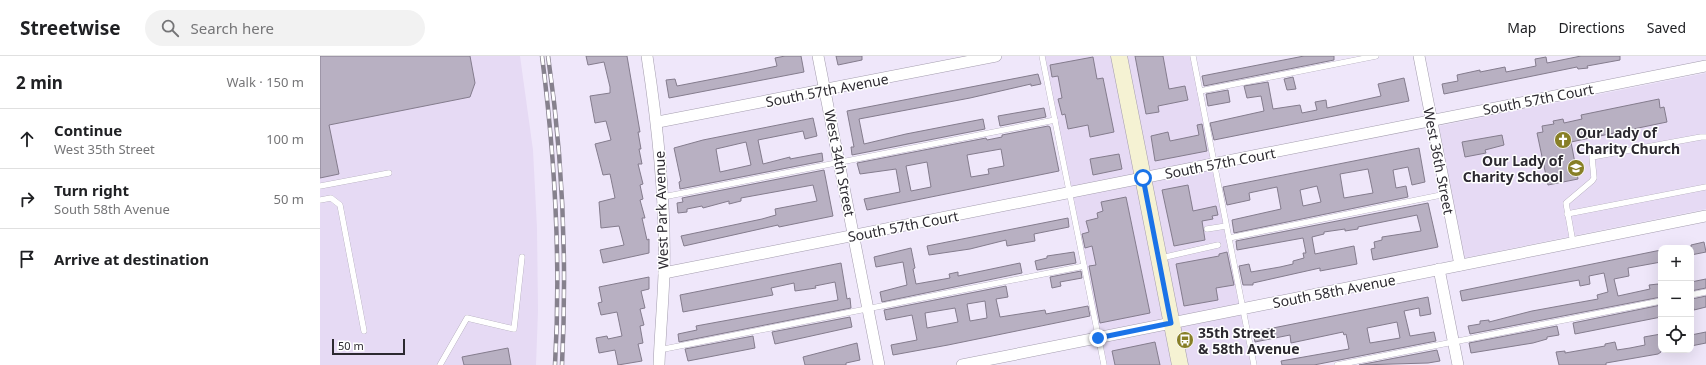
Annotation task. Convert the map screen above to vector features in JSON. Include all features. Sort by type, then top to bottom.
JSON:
[{"type":"street","name":"West Park Avenue","points":[[647,56],[658,122],[663,197],[664,274],[659,365]]},
{"type":"street","name":"West 34th Street","points":[[818,56],[879,365]]},
{"type":"street","name":"South 57th Avenue","points":[[658,122],[996,56]]},
{"type":"street","points":[[1119,56],[1180,365]]},
{"type":"street","name":"West 36th Street","points":[[1419,56],[1460,265]]},
{"type":"street","name":"South 57th Court","points":[[664,274],[1706,66]]},
{"type":"street","name":"South 58th Avenue","points":[[962,365],[1706,216]]},
{"type":"street","points":[[1439,270],[1458,365]]},
{"type":"lane","points":[[1042,56],[1104,365]]},
{"type":"lane","points":[[1193,56],[1254,365]]},
{"type":"lane","points":[[1200,91],[1376,56]]},
{"type":"lane","points":[[663,197],[840,164],[1055,120]]},
{"type":"lane","points":[[1572,243],[1566,203],[1594,178],[1592,157],[1706,137]]},
{"type":"lane","points":[[320,186],[389,173]]},
{"type":"lane","points":[[1567,214],[1706,187]]},
{"type":"lane","points":[[1229,238],[1446,194]]},
{"type":"lane","points":[[320,200],[331,198],[340,205],[364,331]]},
{"type":"lane","points":[[1207,229],[1226,226]]},
{"type":"lane","points":[[1159,258],[1218,245]]},
{"type":"lane","points":[[440,365],[467,318],[514,330],[522,257]]},
{"type":"lane","points":[[659,350],[1084,266]]},
{"type":"lane","points":[[1694,294],[1706,292]]},
{"type":"lane","points":[[1337,365],[1658,302]]},
{"type":"shaded area","points":[[320,56],[520,56],[533,150],[537,228],[538,311],[536,365],[320,365]]},
{"type":"shaded area","points":[[1040,56],[1191,56],[1252,365],[1101,365]]},
{"type":"shaded area","name":"Our Lady of Charity School","points":[[1706,73],[1706,209],[1464,258],[1439,126]]},
{"type":"building","points":[[320,56],[470,56],[475,83],[470,97],[329,125],[339,174],[320,178]]},
{"type":"building","points":[[586,56],[627,56],[640,132],[638,132],[641,149],[639,149],[642,164],[638,164],[643,184],[640,185],[643,199],[640,200],[645,218],[642,218],[647,240],[649,239],[649,253],[603,263],[600,250],[624,245],[619,226],[601,228],[599,202],[615,198],[610,174],[603,175],[595,144],[611,140],[606,121],[595,123],[590,96],[610,93],[610,87],[604,62],[588,65]]},
{"type":"building","points":[[785,56],[801,56],[804,72],[669,98],[666,80],[675,79],[677,86],[749,72],[777,66],[775,58]]},
{"type":"building","points":[[836,56],[862,56],[862,60],[838,65]]},
{"type":"building","points":[[1135,56],[1163,56],[1169,89],[1185,86],[1188,100],[1158,106],[1159,112],[1146,114]]},
{"type":"building","points":[[1304,56],[1334,56],[1334,60],[1204,86],[1202,76]]},
{"type":"building","points":[[1581,56],[1620,56],[1620,60],[1587,66],[1588,68],[1578,69],[1577,67],[1444,94],[1442,84],[1458,81],[1457,75],[1505,67],[1506,72],[1536,66],[1535,59],[1546,57],[1547,63]]},
{"type":"building","points":[[1093,57],[1097,79],[1103,78],[1114,132],[1090,137],[1088,125],[1068,129],[1065,114],[1062,115],[1058,99],[1062,98],[1058,76],[1052,77],[1050,65]]},
{"type":"building","points":[[1038,74],[1041,84],[1031,86],[1031,84],[970,98],[859,119],[864,144],[983,119],[985,129],[852,155],[851,147],[854,147],[847,111]]},
{"type":"building","points":[[1293,77],[1296,89],[1287,90],[1284,79]]},
{"type":"building","points":[[1404,78],[1409,101],[1214,140],[1210,123],[1264,111],[1261,96],[1247,98],[1244,86],[1268,82],[1273,109],[1300,105],[1302,113],[1317,110],[1315,102],[1326,100],[1327,108],[1381,96],[1378,84]]},
{"type":"building","points":[[1228,90],[1230,102],[1208,106],[1206,94]]},
{"type":"building","points":[[1659,99],[1660,108],[1664,107],[1667,122],[1571,142],[1578,179],[1548,185],[1537,133],[1543,132],[1542,126],[1554,124],[1553,121],[1563,119],[1564,123],[1582,119],[1581,115]]},
{"type":"building","points":[[1044,108],[1046,117],[1000,126],[998,116]]},
{"type":"building","points":[[813,118],[817,136],[805,139],[803,131],[758,140],[763,164],[790,157],[790,159],[822,153],[823,161],[680,189],[679,182],[681,181],[674,148],[703,140]],"holes":[[[746,142],[751,165],[720,172],[716,149]]]},
{"type":"building","points":[[1202,124],[1207,151],[1155,161],[1151,136],[1168,132],[1170,141],[1199,135],[1197,125]]},
{"type":"building","points":[[1048,126],[1050,127],[1059,171],[867,210],[864,199],[900,192],[896,169],[860,174],[857,163],[986,138],[987,140],[1002,137],[1002,135]],"holes":[[[1001,149],[1004,166],[988,169],[989,174],[971,177],[967,155]],[[927,162],[931,187],[911,191],[906,166]]]},
{"type":"building","points":[[1502,135],[1504,145],[1485,150],[1486,153],[1465,157],[1462,142]]},
{"type":"building","points":[[1419,148],[1425,182],[1412,185],[1408,167],[1393,170],[1396,188],[1406,186],[1408,197],[1234,233],[1232,220],[1281,209],[1277,187],[1249,193],[1250,200],[1227,205],[1223,187]],"holes":[[[1368,169],[1373,193],[1344,198],[1340,174]],[[1317,186],[1321,202],[1303,206],[1300,190]]]},
{"type":"building","points":[[1119,154],[1122,169],[1093,175],[1090,159]]},
{"type":"building","points":[[824,170],[833,216],[779,227],[778,225],[684,246],[681,236],[762,219],[776,215],[775,209],[817,201],[813,185],[741,198],[741,201],[729,204],[729,201],[703,208],[702,206],[687,209],[687,212],[678,213],[677,203],[683,202],[682,198]]},
{"type":"building","points":[[1188,185],[1193,211],[1216,206],[1218,215],[1212,216],[1213,219],[1202,221],[1205,240],[1174,246],[1162,190]]},
{"type":"building","points":[[1126,197],[1150,313],[1100,323],[1089,266],[1096,265],[1092,246],[1085,248],[1082,234],[1089,232],[1086,221],[1098,218],[1097,213],[1103,211],[1101,202]]},
{"type":"building","points":[[1428,203],[1438,247],[1373,260],[1371,249],[1375,248],[1374,242],[1382,240],[1382,237],[1421,231],[1417,215],[1358,227],[1358,229],[1324,232],[1324,234],[1312,237],[1315,254],[1354,246],[1357,264],[1320,271],[1320,268],[1253,283],[1253,285],[1243,285],[1239,266],[1249,264],[1251,272],[1280,267],[1293,264],[1293,261],[1304,258],[1303,253],[1306,253],[1303,238],[1237,250],[1236,241]]},
{"type":"building","points":[[1068,218],[1069,227],[1034,234],[1035,241],[1007,246],[1006,240],[970,249],[929,255],[927,246]]},
{"type":"building","points":[[1704,242],[1706,252],[1694,254],[1694,245],[1691,245]]},
{"type":"building","points":[[911,248],[915,268],[913,269],[916,284],[950,278],[949,274],[958,272],[958,276],[1020,263],[1022,273],[882,302],[880,292],[907,285],[903,262],[876,267],[874,257]]},
{"type":"building","points":[[1658,251],[1658,263],[1628,268],[1629,276],[1614,279],[1618,296],[1650,289],[1649,285],[1658,284],[1658,298],[1470,334],[1468,326],[1480,324],[1480,321],[1489,320],[1489,322],[1532,311],[1598,299],[1597,295],[1608,292],[1604,273],[1589,276],[1590,284],[1580,286],[1579,280],[1462,301],[1460,291]]},
{"type":"building","points":[[1074,252],[1076,263],[1037,270],[1035,261],[1047,258],[1047,256]]},
{"type":"building","points":[[1227,252],[1234,285],[1216,288],[1218,300],[1184,306],[1176,264],[1219,256],[1219,254]]},
{"type":"building","points":[[841,263],[847,299],[850,298],[851,308],[679,342],[678,334],[697,330],[696,326],[838,300],[835,282],[815,286],[816,288],[795,291],[794,283],[771,288],[773,295],[683,312],[680,295]]},
{"type":"building","points":[[1081,271],[1082,278],[1060,282],[1061,286],[1052,288],[1050,277]]},
{"type":"building","points":[[649,277],[649,289],[641,291],[645,308],[640,309],[644,325],[640,326],[643,343],[638,344],[642,361],[618,365],[615,350],[599,353],[596,338],[607,336],[608,339],[622,336],[617,312],[601,315],[598,303],[602,302],[599,287]]},
{"type":"building","points":[[1706,279],[1706,288],[1694,290],[1694,281]]},
{"type":"building","points":[[1006,286],[1008,297],[996,299],[1000,317],[1045,310],[1046,314],[1088,306],[1090,316],[893,355],[891,345],[917,340],[912,315],[886,320],[884,310]],"holes":[[[985,301],[987,318],[970,321],[967,304]],[[955,308],[958,322],[927,328],[925,313]]]},
{"type":"building","points":[[1706,296],[1706,307],[1694,310],[1694,299]]},
{"type":"building","points":[[1428,297],[1431,314],[1420,316],[1419,308],[1404,311],[1410,336],[1434,332],[1436,341],[1314,365],[1282,365],[1281,361],[1349,349],[1346,334],[1344,335],[1343,332],[1291,343],[1290,335],[1255,342],[1253,332]],"holes":[[[1397,322],[1400,338],[1370,343],[1367,328]]]},
{"type":"building","points":[[1658,306],[1658,318],[1575,334],[1573,323]]},
{"type":"building","points":[[850,317],[852,327],[775,344],[772,332]]},
{"type":"building","points":[[1557,326],[1559,335],[1547,337],[1547,339],[1533,343],[1471,353],[1469,343]]},
{"type":"building","points":[[1706,332],[1706,343],[1694,345],[1694,334]]},
{"type":"building","points":[[1658,335],[1658,353],[1660,353],[1606,363],[1606,365],[1559,365],[1556,352],[1565,351],[1565,353],[1605,346],[1605,344],[1615,342],[1617,350],[1630,348],[1645,345],[1644,337]]},
{"type":"building","points":[[753,336],[755,348],[688,361],[685,349]]},
{"type":"building","points":[[1155,342],[1160,365],[1115,365],[1112,351]]},
{"type":"building","points":[[857,343],[860,360],[846,363],[846,365],[805,365],[803,357]]},
{"type":"building","points":[[508,348],[511,365],[464,365],[462,357]]},
{"type":"building","points":[[1437,350],[1440,361],[1428,363],[1359,365]]},
{"type":"railway","points":[[542,56],[547,94],[556,210],[557,326],[555,365]]},
{"type":"railway","points":[[548,56],[557,133],[564,249],[562,365]]},
{"type":"place","name":"Our Lady of Charity Church","points":[[1563,140]]},
{"type":"place","name":"Our Lady of Charity School","points":[[1576,168]]},
{"type":"place","name":"35th Street & 58th Avenue","points":[[1185,340]]},
{"type":"route","points":[[1098,338],[1171,323],[1143,178]]}]
